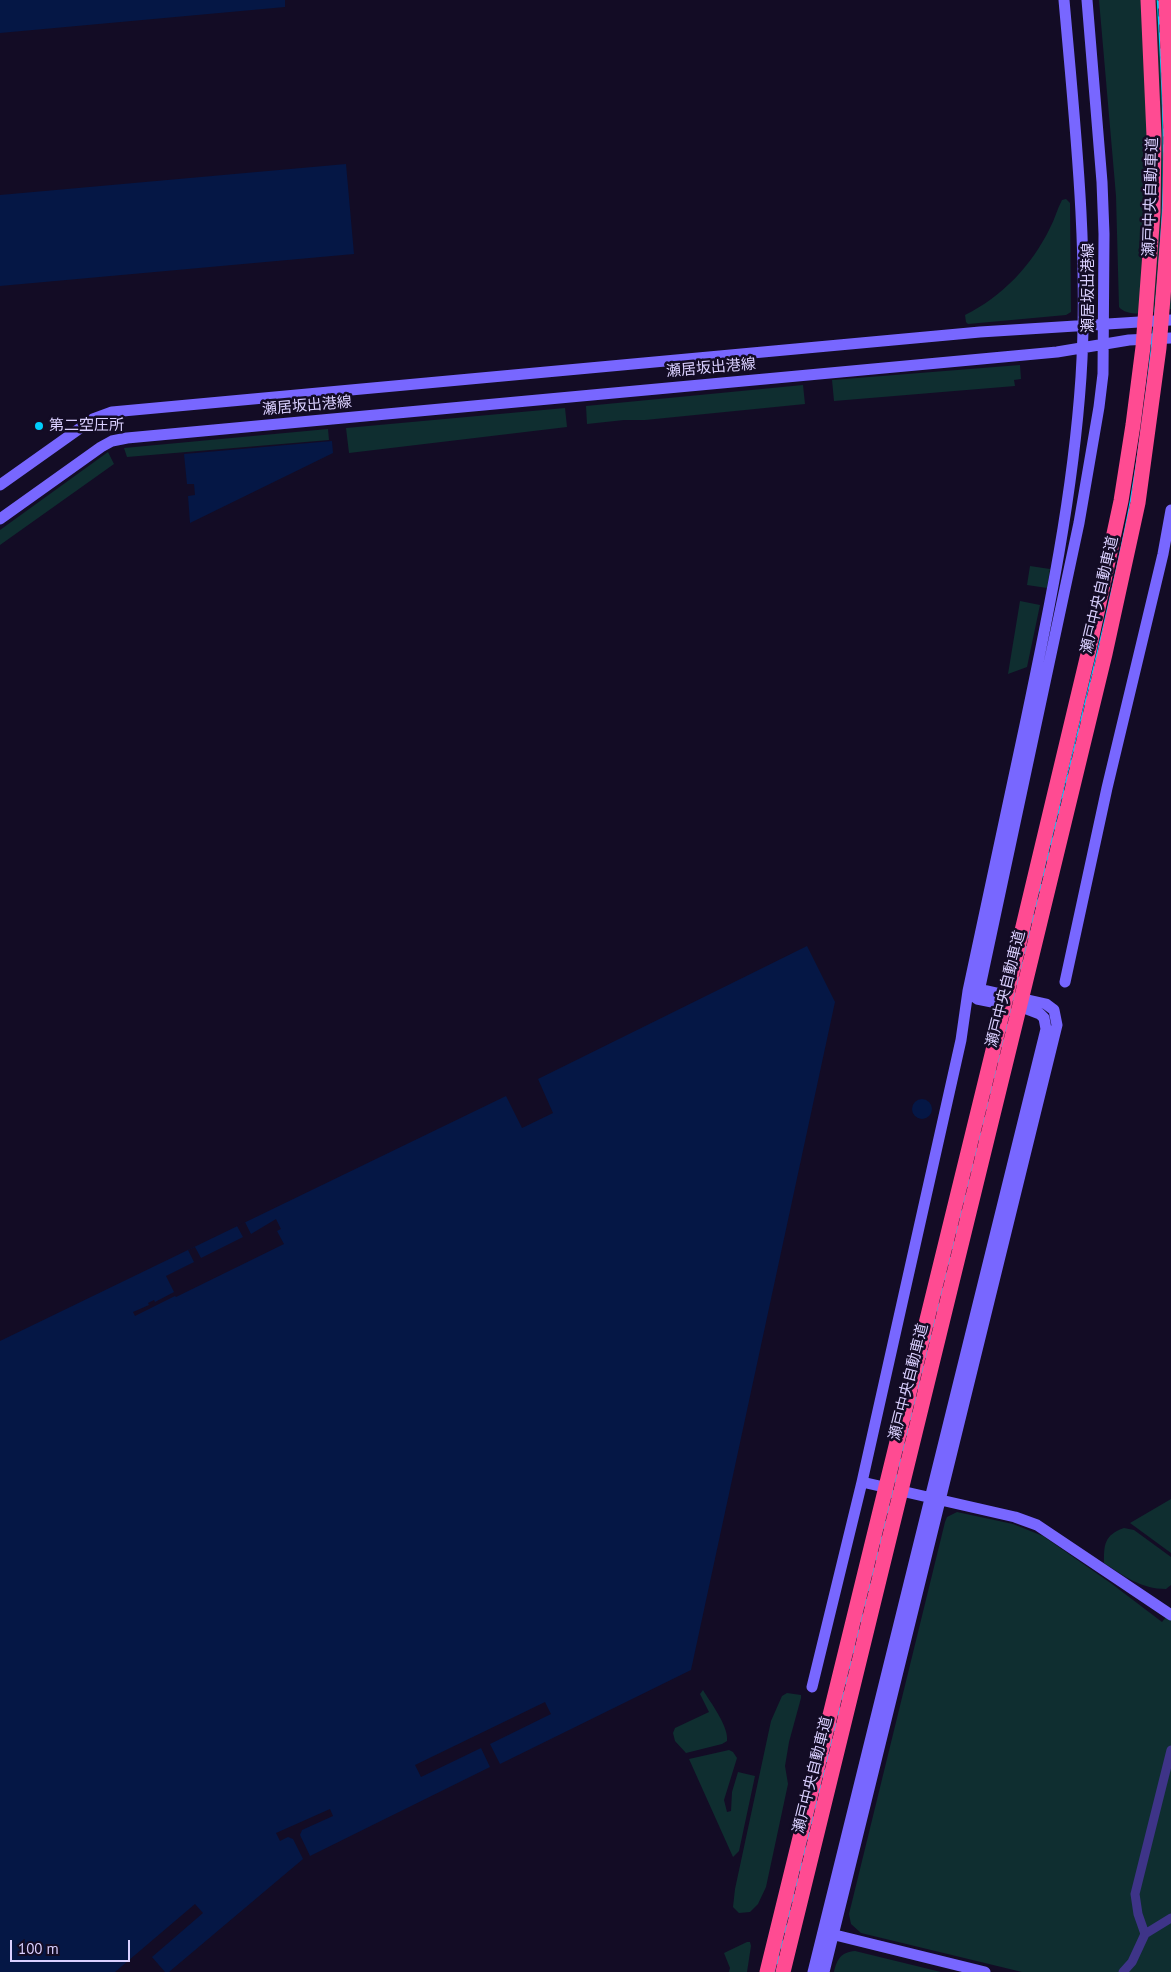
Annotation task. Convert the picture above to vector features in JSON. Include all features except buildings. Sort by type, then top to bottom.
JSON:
[{"type":"highway","name":"瀬戸中央自動車道","points":[[767,1972],[1012,971],[1089,650],[1121,501],[1143,347],[1153,212],[1154,136],[1148,0]]},
{"type":"highway","name":"瀬戸中央自動車道","points":[[783,1972],[1030,965],[1105,654],[1138,502],[1160,348],[1170,209],[1171,134],[1166,0]]},
{"type":"street","name":"瀬居坂出港線","points":[[0,485],[93,419],[112,412],[980,332],[1082,326],[1082,238],[1079,183],[1064,0]]},
{"type":"street","name":"瀬居坂出港線","points":[[0,519],[101,447],[112,441],[127,438],[1058,352],[1104,345],[1102,182],[1087,0]]},
{"type":"street","points":[[975,993],[1056,573],[1079,404],[1082,326],[1171,320]]},
{"type":"street","points":[[812,1687],[862,1482],[961,1040],[975,993],[1088,475],[1100,407],[1104,345],[1129,340],[1171,338]]},
{"type":"street","points":[[1065,982],[1111,770],[1159,572],[1171,510]]},
{"type":"street","points":[[813,1972],[828,1933],[935,1499],[1057,1025],[1054,1010],[1046,1004],[975,993]]},
{"type":"street","points":[[862,1482],[1015,1517],[1037,1525],[1171,1615]]},
{"type":"street","points":[[1145,1934],[1138,1914],[1135,1894],[1171,1750]]},
{"type":"street","points":[[1123,1972],[1132,1962],[1145,1934],[1171,1918]]},
{"type":"street","points":[[824,1972],[828,1933]]},
{"type":"street","points":[[828,1933],[985,1972]]},
{"type":"green space","points":[[1099,0],[1171,0],[1171,309],[1129,313],[1119,307],[1116,196]]},
{"type":"green space","points":[[1066,199],[1070,203],[1071,312],[1066,315],[968,324],[965,315],[991,299],[1015,279],[1025,267],[1043,242],[1062,200]]},
{"type":"green space","points":[[1020,365],[1021,379],[1014,380],[1015,386],[834,401],[832,380]]},
{"type":"green space","points":[[803,385],[805,404],[587,424],[586,406]]},
{"type":"green space","points":[[565,408],[567,427],[349,453],[346,428]]},
{"type":"green space","points":[[328,429],[329,440],[127,457],[124,448]]},
{"type":"green space","points":[[108,452],[114,464],[0,545],[0,530]]},
{"type":"green space","points":[[1030,566],[1050,569],[1047,588],[1027,585]]},
{"type":"green space","points":[[1020,601],[1040,605],[1027,667],[1008,674]]},
{"type":"green space","points":[[1171,1499],[1171,1553],[1130,1523]]},
{"type":"green space","points":[[957,1512],[1013,1524],[1043,1536],[1112,1584],[1162,1622],[1166,1617],[1171,1620],[1171,1972],[1022,1972],[861,1933],[851,1924],[849,1914],[945,1522],[947,1517]]},
{"type":"green space","points":[[1124,1528],[1134,1530],[1171,1557],[1171,1585],[1166,1589],[1141,1584],[1104,1563],[1106,1541],[1112,1534]]},
{"type":"green space","points":[[703,1690],[722,1721],[727,1741],[686,1753],[675,1741],[673,1733],[675,1728],[709,1712],[700,1694]]},
{"type":"green space","points":[[787,1693],[801,1695],[801,1698],[789,1742],[785,1766],[788,1784],[766,1887],[758,1904],[750,1912],[739,1913],[733,1907],[735,1889],[771,1721],[782,1696]]},
{"type":"green space","points":[[729,1750],[737,1758],[724,1800],[727,1812],[731,1811],[732,1792],[738,1772],[755,1776],[739,1851],[733,1857],[689,1759]]},
{"type":"green space","points":[[750,1942],[751,1946],[747,1972],[729,1972],[730,1968],[724,1953]]},
{"type":"green space","points":[[855,1951],[941,1972],[834,1972],[840,1957]]},
{"type":"water","points":[[0,0],[285,0],[285,7],[0,33]]},
{"type":"water","points":[[346,164],[354,254],[0,286],[0,195]]},
{"type":"water","points":[[332,441],[333,453],[190,523],[188,496],[195,495],[194,484],[187,484],[184,454]]},
{"type":"water","points":[[807,946],[835,1002],[691,1670],[500,1764],[490,1744],[551,1714],[545,1702],[415,1765],[421,1777],[481,1748],[490,1767],[310,1856],[300,1835],[302,1830],[333,1816],[330,1809],[276,1833],[280,1841],[288,1837],[293,1839],[303,1859],[169,1972],[165,1972],[152,1957],[203,1913],[195,1904],[115,1972],[0,1972],[0,1341],[506,1096],[522,1128],[553,1113],[538,1079]]},
{"type":"water","points":[[922,1099],[929,1102],[932,1109],[929,1116],[922,1119],[915,1116],[912,1109],[915,1102]]},
{"type":"pier","points":[[276,1219],[281,1229],[277,1231],[284,1244],[135,1316],[133,1312],[149,1305],[148,1303],[154,1300],[155,1302],[174,1292],[166,1276],[194,1262],[188,1250],[195,1247],[201,1258],[243,1237],[237,1226],[245,1222],[251,1234]]},
{"type":"railway","points":[[776,1972],[1099,652],[1132,501],[1152,356],[1164,212],[1165,132],[1159,0]]},
{"type":"place","name":"第二空圧所","points":[[39,426]]}]
